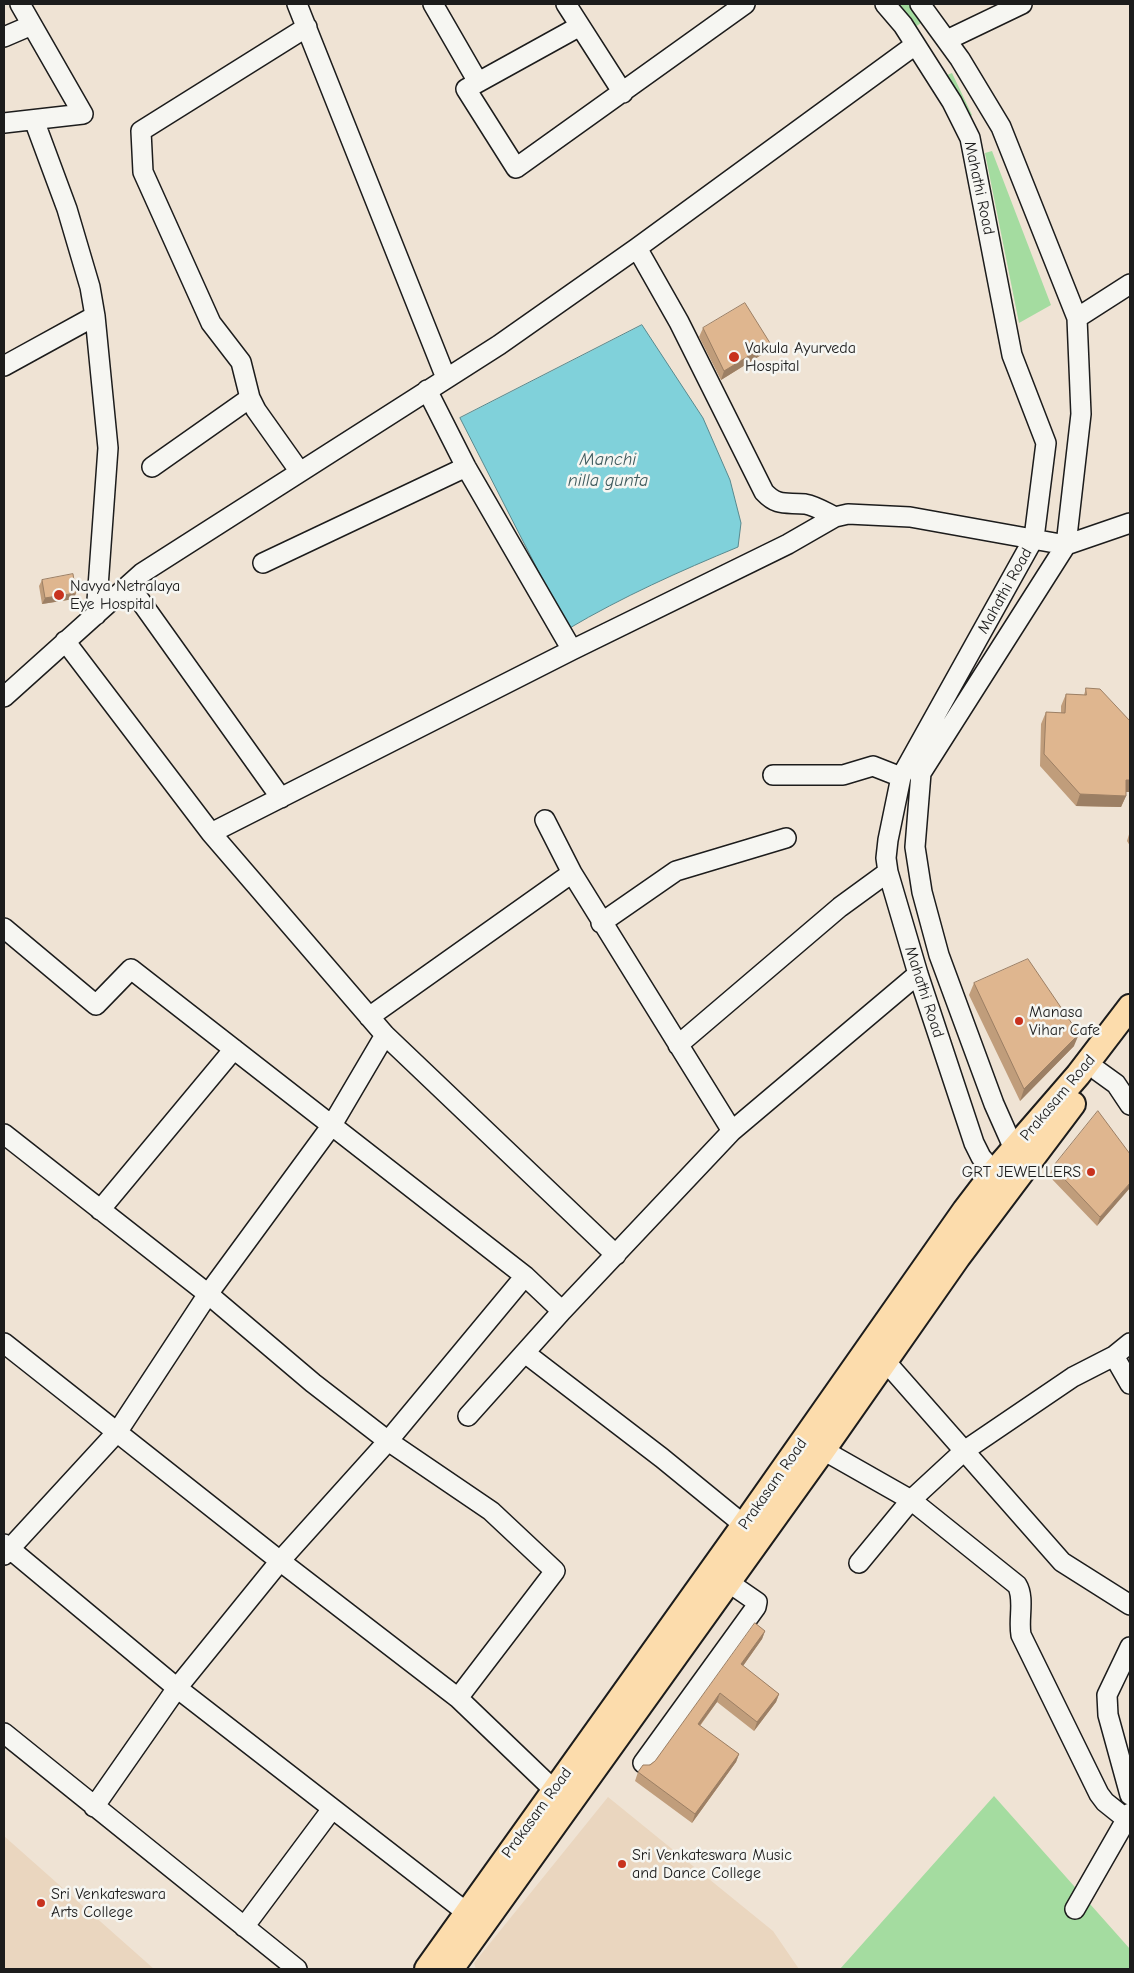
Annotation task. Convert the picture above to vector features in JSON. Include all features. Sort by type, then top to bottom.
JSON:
[{"type":"main road","name":"Prakasam Road","points":[[1022,1155],[1078,1075],[1130,1007]]},
{"type":"main road","name":"Prakasam Road","points":[[426,1969],[744,1525],[1002,1180],[1022,1155],[1098,1071],[1130,1029]]},
{"type":"main road","name":"Prakasam Road","points":[[450,1969],[886,1362],[1002,1180]]},
{"type":"street","points":[[4,123],[83,114],[20,4]]},
{"type":"street","points":[[298,4],[446,378]]},
{"type":"street","points":[[433,4],[478,82]]},
{"type":"street","points":[[566,4],[623,93]]},
{"type":"street","points":[[580,26],[466,89],[516,168],[623,93],[717,11],[745,4]]},
{"type":"street","name":"Mahathi Road","points":[[886,4],[915,44],[952,102],[970,138],[1012,355],[1046,443],[1034,538],[901,777],[886,858],[888,872],[918,974],[974,1143],[981,1156],[1002,1180]]},
{"type":"street","name":"Mahathi Road","points":[[920,4],[947,40],[1001,127],[1077,318],[1081,414],[1066,545],[921,773],[914,847],[922,892],[939,955],[994,1104],[1022,1155]]},
{"type":"street","points":[[947,40],[1022,4]]},
{"type":"street","points":[[4,37],[32,25]]},
{"type":"street","points":[[300,472],[250,398],[243,366],[211,322],[143,172],[141,131],[307,27]]},
{"type":"street","points":[[4,697],[142,572],[499,344],[637,248],[915,44]]},
{"type":"street","points":[[34,120],[67,209],[90,287],[95,316],[108,448],[96,615]]},
{"type":"street","points":[[637,248],[679,322],[764,492],[778,503],[806,504],[818,507],[835,517]]},
{"type":"street","points":[[1077,318],[1130,284]]},
{"type":"street","points":[[4,366],[95,316]]},
{"type":"street","points":[[427,390],[466,467],[572,650]]},
{"type":"street","points":[[152,467],[250,398]]},
{"type":"street","points":[[263,563],[466,467]]},
{"type":"street","points":[[211,833],[572,650],[788,544],[835,517],[848,514],[910,517],[1066,545],[1130,523]]},
{"type":"street","points":[[129,585],[280,798]]},
{"type":"street","points":[[65,641],[211,833],[385,1035],[616,1254]]},
{"type":"street","points":[[773,776],[843,775],[872,766],[901,777]]},
{"type":"street","points":[[545,820],[572,874],[732,1132]]},
{"type":"street","points":[[601,922],[676,871],[786,838]]},
{"type":"street","points":[[678,1045],[840,907],[888,872]]},
{"type":"street","points":[[369,1017],[572,874]]},
{"type":"street","points":[[4,928],[96,1005],[131,969],[525,1276],[562,1311]]},
{"type":"street","points":[[468,1416],[562,1311],[732,1132],[918,974]]},
{"type":"street","points":[[385,1035],[332,1125],[208,1294],[118,1431],[6,1549],[177,1688],[466,1912]]},
{"type":"street","points":[[100,1210],[234,1049]]},
{"type":"street","points":[[1098,1071],[1116,1084],[1130,1105]]},
{"type":"street","points":[[7,1144],[100,1210],[208,1294],[313,1383],[388,1441],[491,1511],[555,1571],[458,1698]]},
{"type":"street","points":[[94,1806],[177,1688],[280,1561],[388,1441],[525,1276]]},
{"type":"street","points":[[4,1343],[118,1431],[280,1561],[458,1698],[554,1790]]},
{"type":"street","points":[[860,1563],[911,1500],[964,1451],[1073,1378],[1114,1356],[1130,1343]]},
{"type":"street","points":[[525,1352],[662,1458],[744,1525]]},
{"type":"street","points":[[1114,1356],[1130,1384]]},
{"type":"street","points":[[886,1362],[1062,1562],[1130,1605]]},
{"type":"street","points":[[823,1450],[911,1500],[1017,1585],[1020,1590],[1019,1621],[1021,1634],[1099,1794],[1129,1818],[1075,1909]]},
{"type":"street","points":[[643,1763],[756,1607],[757,1602],[753,1597],[728,1582]]},
{"type":"street","points":[[1130,1647],[1107,1695],[1107,1703],[1108,1715],[1130,1795]]},
{"type":"street","points":[[4,1733],[298,1969]]},
{"type":"street","points":[[244,1927],[332,1808]]},
{"type":"shaded area","name":"Sri Venkateswara Music and Dance College","points":[[608,1797],[773,1931],[799,1969],[476,1969],[474,1963]]},
{"type":"shaded area","name":"Sri Venkateswara Arts College","points":[[4,1836],[154,1969],[4,1969]]},
{"type":"green space","points":[[898,4],[908,4],[924,21],[915,27]]},
{"type":"green space","points":[[952,73],[972,115],[971,116],[945,76]]},
{"type":"green space","points":[[992,151],[1051,305],[1019,323],[985,153]]},
{"type":"green space","points":[[994,1796],[1130,1949],[1130,1969],[840,1969]]},
{"type":"water","name":"Manchi nilla gunta","points":[[642,325],[703,418],[730,480],[741,523],[738,547],[652,585],[568,629],[460,418]]},
{"type":"building","points":[[745,303],[770,343],[724,371],[703,328]]},
{"type":"building","points":[[73,574],[76,593],[45,598],[42,580]]},
{"type":"building","points":[[1086,688],[1100,689],[1130,721],[1130,780],[1126,780],[1126,796],[1080,794],[1044,754],[1046,712],[1065,713],[1066,694],[1086,695]]},
{"type":"building","name":"Manasa Vihar Cafe","points":[[1028,959],[1079,1034],[1024,1089],[974,983]]},
{"type":"building","name":"GRT JEWELLERS","points":[[1098,1111],[1130,1154],[1130,1183],[1100,1217],[1053,1167]]},
{"type":"building","points":[[755,1623],[765,1631],[741,1664],[779,1694],[757,1722],[720,1693],[698,1724],[739,1754],[695,1814],[638,1772],[643,1765],[650,1765],[655,1761]]},
{"type":"place","name":"Vakula Ayurveda Hospital","points":[[734,357]]},
{"type":"place","name":"Navya Netralaya Eye Hospital","points":[[59,595]]},
{"type":"place","name":"Manasa Vihar Cafe","points":[[1019,1021]]},
{"type":"place","name":"GRT JEWELLERS","points":[[1091,1172]]},
{"type":"place","name":"Sri Venkateswara Music and Dance College","points":[[622,1864]]},
{"type":"place","name":"Sri Venkateswara Arts College","points":[[41,1903]]}]
